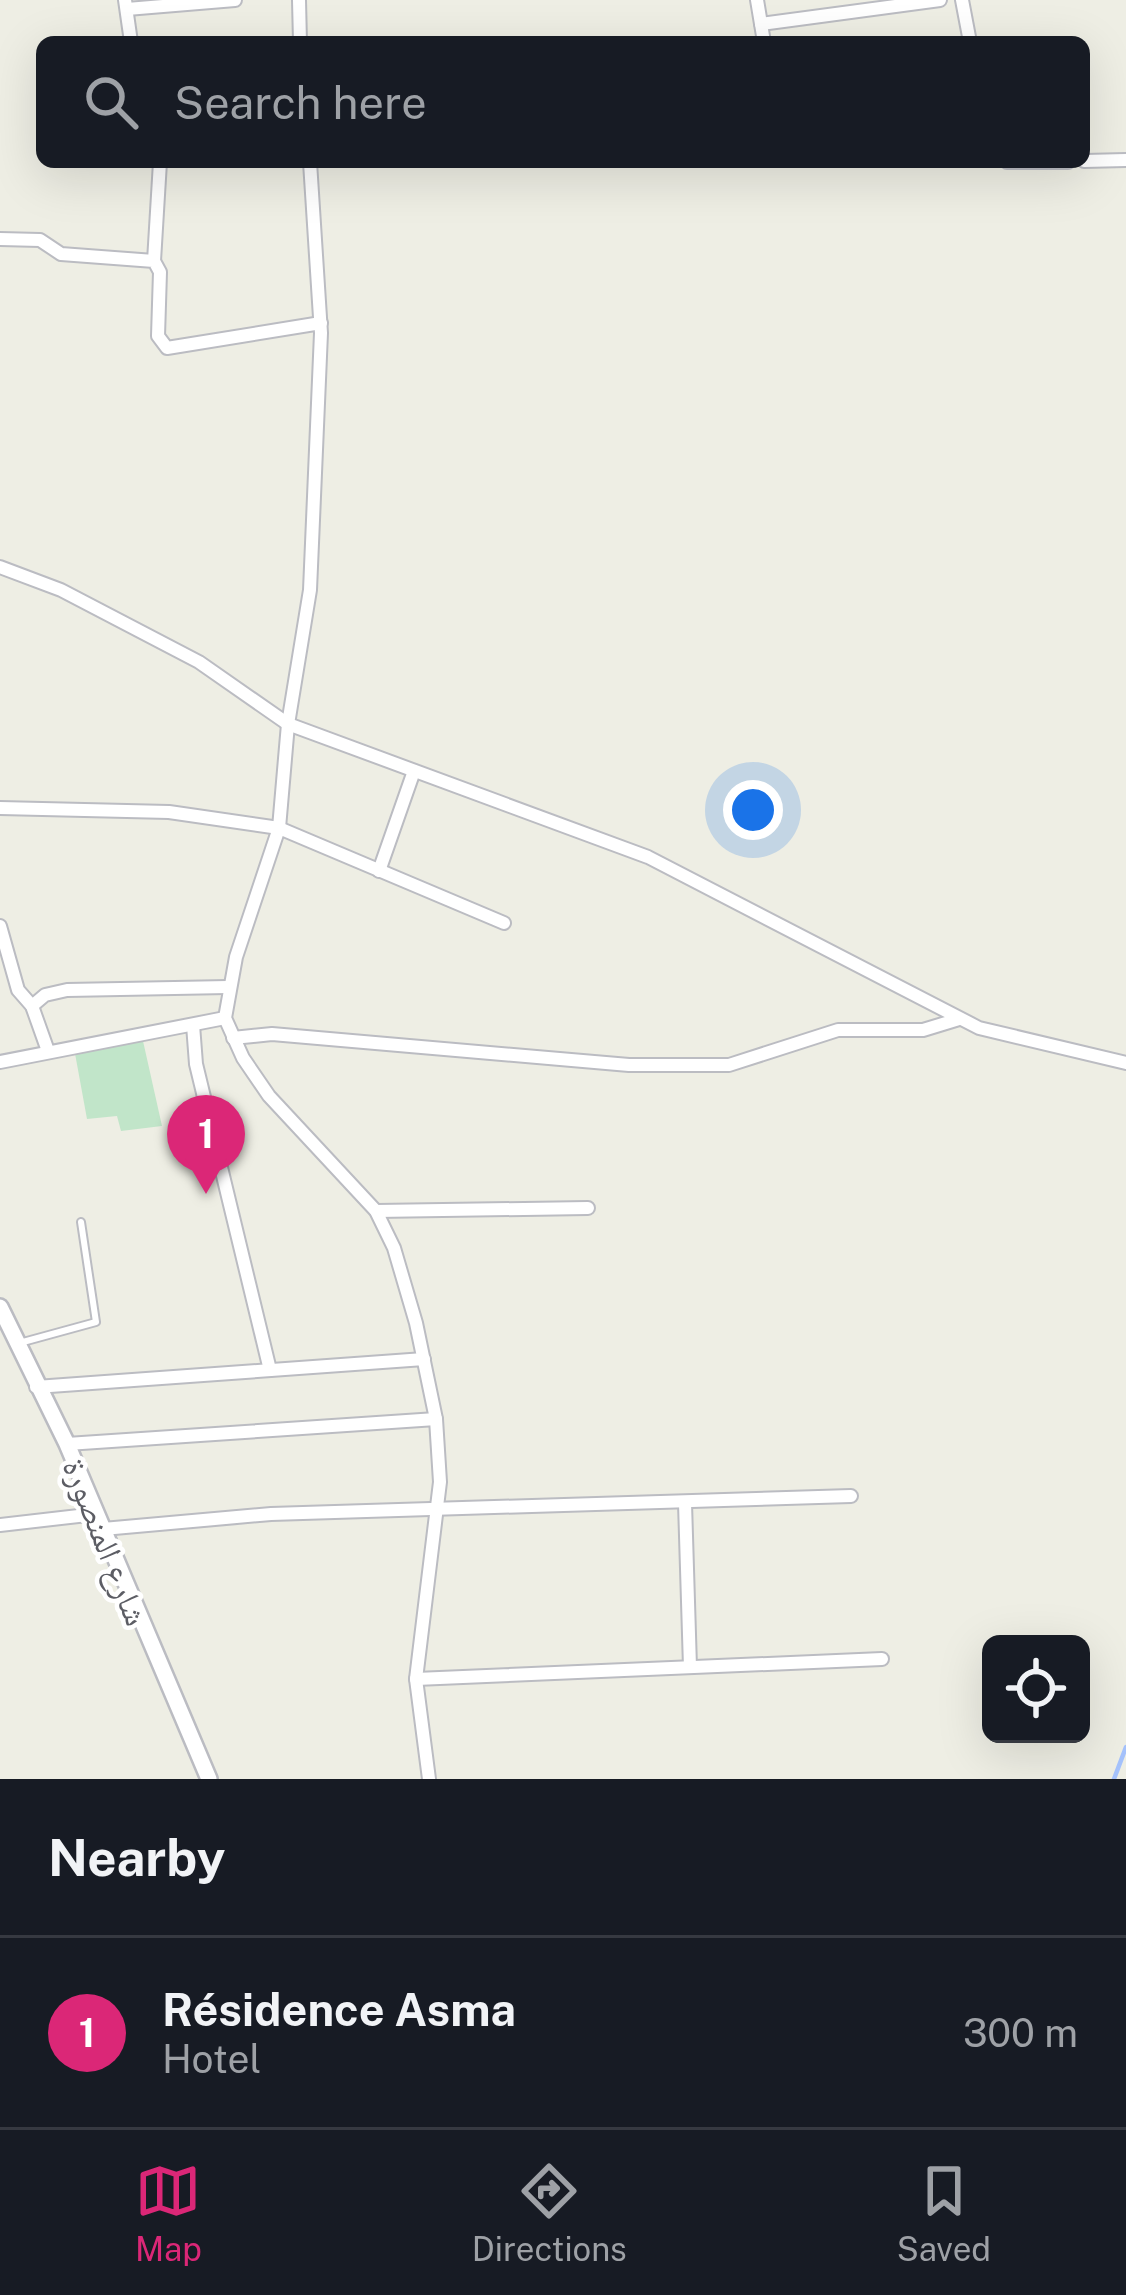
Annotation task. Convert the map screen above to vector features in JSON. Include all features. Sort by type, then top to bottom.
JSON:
[{"type":"street","points":[[129,36],[126,4],[236,0]]},
{"type":"street","points":[[299,0],[301,36]]},
{"type":"street","points":[[757,0],[763,36]]},
{"type":"street","points":[[761,24],[940,0]]},
{"type":"street","points":[[962,0],[969,36]]},
{"type":"street","points":[[1090,161],[1126,160]]},
{"type":"street","points":[[160,168],[154,262],[160,272],[158,336],[167,347],[320,323]]},
{"type":"street","points":[[310,168],[320,323],[310,590],[288,724],[279,828],[229,988],[225,1018],[269,1096],[376,1211],[394,1248],[424,1359],[436,1419],[437,1512],[416,1679],[429,1779]]},
{"type":"street","points":[[0,239],[40,240],[61,254],[154,262]]},
{"type":"street","points":[[0,567],[61,590],[199,662],[288,724],[648,857],[959,1019],[1126,1063]]},
{"type":"street","points":[[379,871],[414,771]]},
{"type":"street","points":[[0,808],[169,812],[279,828],[504,923]]},
{"type":"street","points":[[0,926],[17,990],[32,1006],[48,1051]]},
{"type":"street","points":[[32,1006],[45,995],[67,990],[229,988]]},
{"type":"street","points":[[0,1062],[225,1018]]},
{"type":"street","points":[[233,1038],[272,1034],[629,1065],[730,1065],[838,1030],[923,1030],[959,1019]]},
{"type":"street","points":[[193,1024],[196,1064],[270,1370]]},
{"type":"street","points":[[376,1211],[589,1208]]},
{"type":"street","name":"شارع المنصورة","points":[[0,1306],[35,1387],[67,1444],[209,1779]]},
{"type":"street","points":[[35,1387],[424,1359]]},
{"type":"street","points":[[67,1444],[436,1419]]},
{"type":"street","points":[[0,1526],[851,1496]]},
{"type":"street","points":[[685,1502],[690,1667]]},
{"type":"street","points":[[416,1679],[882,1659]]},
{"type":"lane","points":[[16,1344],[96,1322],[81,1222]]},
{"type":"green space","points":[[141,1032],[162,1126],[121,1131],[117,1116],[87,1119],[74,1048]]},
{"type":"waterway","points":[[1114,1779],[1126,1747]]},
{"type":"place","name":"Résidence Asma","points":[[206,1194]]}]
